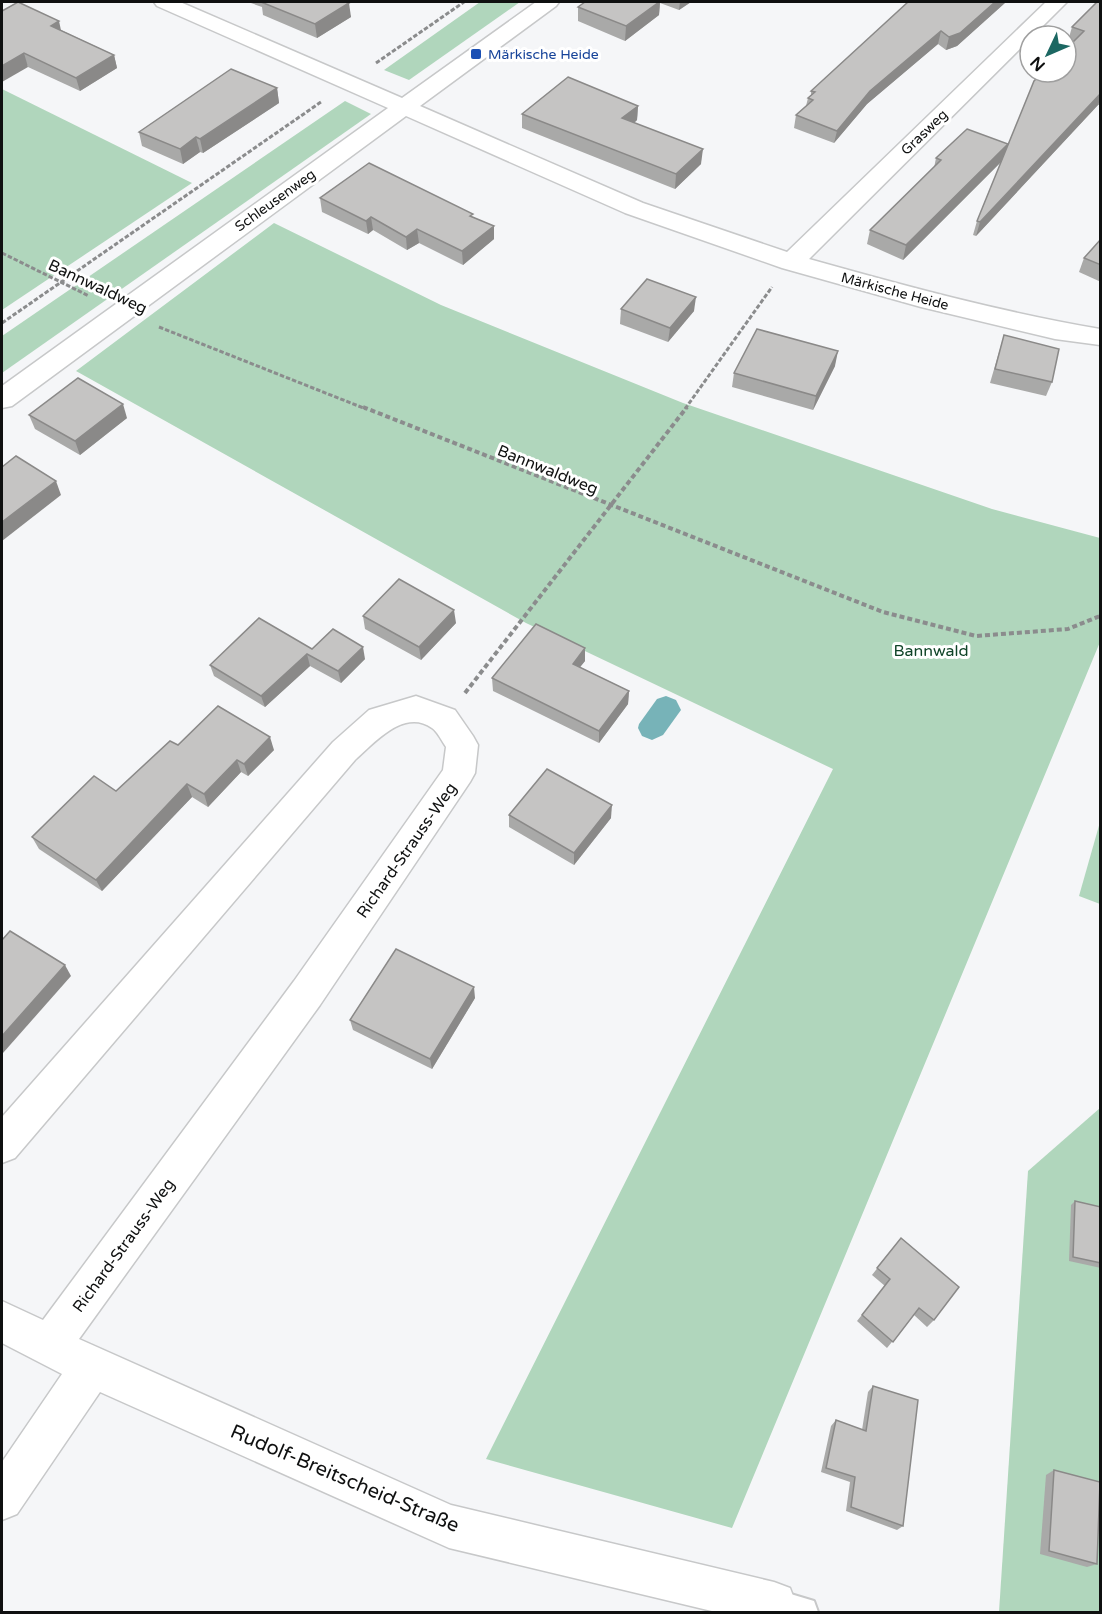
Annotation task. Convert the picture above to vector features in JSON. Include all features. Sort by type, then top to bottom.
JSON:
[{"type":"street","name":"Märkische Heide","points":[[164,2],[634,208],[791,262],[921,299],[1055,330],[1101,337]]},
{"type":"street","name":"Schleusenweg","points":[[2,399],[549,2]]},
{"type":"street","name":"Grasweg","points":[[791,262],[1058,2]]},
{"type":"street","points":[[2,1145],[344,752],[380,719],[416,709],[444,719]]},
{"type":"street","name":"Richard-Strauss-Weg","points":[[49,1346],[307,993],[459,773],[462,745],[444,719]]},
{"type":"street","name":"Rudolf-Breitscheid-Straße","points":[[2,1321],[92,1367],[449,1526],[782,1610]]},
{"type":"street","points":[[2,1499],[92,1367]]},
{"type":"path","points":[[2,323],[464,2]]},
{"type":"path","name":"Bannwaldweg","points":[[2,253],[121,312],[883,612],[976,636],[1068,629],[1101,616]]},
{"type":"path","points":[[444,719],[610,506],[745,328],[791,262]]},
{"type":"green space","points":[[480,2],[520,2],[409,80],[384,70]]},
{"type":"green space","points":[[2,89],[192,183],[2,310]]},
{"type":"green space","points":[[345,101],[371,114],[2,373],[2,336]]},
{"type":"green space","name":"Bannwald","points":[[274,223],[441,305],[683,403],[992,509],[1100,538],[1100,642],[732,1528],[486,1459],[833,769],[526,623],[76,371]]},
{"type":"green space","points":[[1100,822],[1100,904],[1079,896]]},
{"type":"green space","points":[[1100,1108],[1100,1612],[999,1612],[1028,1171]]},
{"type":"water","points":[[666,696],[676,700],[681,710],[663,735],[652,740],[642,736],[638,728],[639,724],[657,699]]},
{"type":"building","points":[[18,2],[59,21],[51,26],[114,55],[76,78],[24,53],[2,66],[2,11]]},
{"type":"building","points":[[261,2],[345,2],[349,3],[315,24]]},
{"type":"building","points":[[585,2],[659,2],[626,26],[578,7]]},
{"type":"building","points":[[908,2],[995,2],[960,33],[949,37],[941,31],[870,91],[837,131],[796,115],[813,100],[808,98],[815,92],[811,91]]},
{"type":"building","points":[[1097,2],[1101,2],[1101,93],[980,222],[977,221],[1033,84],[1078,84],[1078,37],[1084,31],[1078,29],[1078,24],[1075,24]]},
{"type":"building","points":[[231,69],[277,88],[200,139],[196,137],[180,149],[139,132]]},
{"type":"building","points":[[568,77],[638,106],[622,118],[703,149],[676,174],[522,114]]},
{"type":"building","points":[[967,129],[1008,144],[906,245],[870,230],[941,160],[936,158]]},
{"type":"building","points":[[369,163],[473,214],[470,216],[494,226],[462,251],[417,229],[406,237],[371,217],[366,221],[320,198]]},
{"type":"building","points":[[1101,239],[1101,265],[1084,258]]},
{"type":"building","points":[[647,279],[696,297],[670,328],[621,309]]},
{"type":"building","points":[[757,329],[838,351],[816,396],[734,373]]},
{"type":"building","points":[[1004,335],[1059,349],[1052,382],[995,369]]},
{"type":"building","points":[[78,378],[123,404],[75,441],[29,415]]},
{"type":"building","points":[[16,456],[56,481],[2,522],[2,467]]},
{"type":"building","points":[[399,579],[454,610],[419,647],[363,616]]},
{"type":"building","points":[[259,618],[312,649],[333,629],[363,647],[338,671],[307,654],[261,696],[210,665]]},
{"type":"building","points":[[536,624],[585,648],[573,664],[629,691],[599,731],[492,678]]},
{"type":"building","points":[[218,706],[270,737],[244,764],[237,760],[204,794],[187,784],[96,880],[32,837],[94,776],[116,791],[170,741],[178,745]]},
{"type":"building","points":[[547,769],[612,805],[574,853],[509,815]]},
{"type":"building","points":[[10,931],[65,965],[2,1036],[2,940]]},
{"type":"building","points":[[396,949],[474,987],[430,1059],[350,1020]]},
{"type":"building","points":[[1075,1201],[1101,1207],[1101,1263],[1073,1257]]},
{"type":"building","points":[[901,1238],[959,1287],[934,1320],[919,1308],[893,1342],[862,1315],[890,1279],[877,1268]]},
{"type":"building","points":[[873,1386],[918,1400],[903,1526],[851,1507],[855,1477],[826,1468],[836,1420],[866,1431]]},
{"type":"building","points":[[1054,1470],[1100,1482],[1097,1564],[1049,1551]]},
{"type":"place","name":"Märkische Heide","points":[[476,54]]}]
